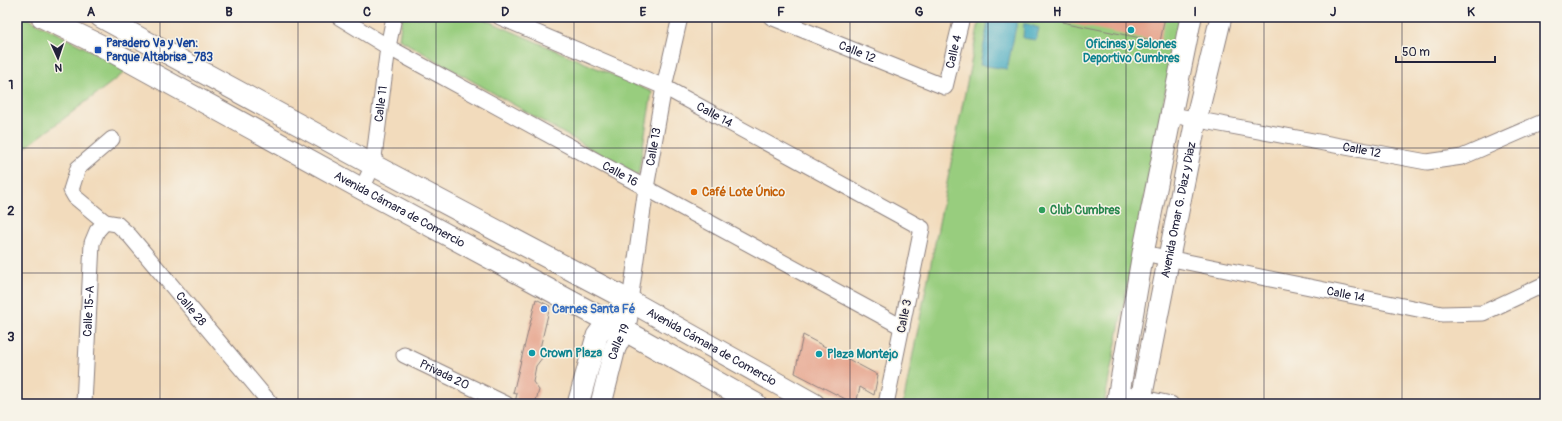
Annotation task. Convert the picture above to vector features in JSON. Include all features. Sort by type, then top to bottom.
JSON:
[{"type":"main road","name":"Avenida Cámara de Comercio","points":[[42,17],[100,45],[362,189],[616,325],[756,404]]},
{"type":"main road","name":"Avenida Omar G. Diaz y Diaz","points":[[1118,399],[1143,253],[1191,17]]},
{"type":"main road","name":"Avenida Omar G. Diaz y Diaz","points":[[1141,401],[1196,120],[1221,17]]},
{"type":"main road","name":"Avenida Cámara de Comercio","points":[[104,18],[373,165],[630,302],[814,404]]},
{"type":"main road","name":"Calle 19","points":[[578,404],[597,336],[616,325],[630,302]]},
{"type":"main road","name":"Calle 19","points":[[601,404],[615,348],[616,325]]},
{"type":"street","name":"Calle 16","points":[[339,17],[388,47],[902,326]]},
{"type":"street","name":"Calle 11","points":[[362,189],[373,165],[388,47],[394,17]]},
{"type":"street","name":"Calle 14","points":[[500,17],[664,87],[922,228]]},
{"type":"street","name":"Calle 13","points":[[630,302],[646,188],[664,87],[680,17]]},
{"type":"street","name":"Calle 4","points":[[945,87],[962,17]]},
{"type":"street","points":[[100,45],[104,18]]},
{"type":"street","name":"Calle 12","points":[[773,18],[945,87]]},
{"type":"street","name":"Calle 12","points":[[1172,115],[1427,162],[1462,157],[1545,120]]},
{"type":"street","name":"Calle 28","points":[[112,139],[78,168],[71,190],[75,197],[105,222],[117,224],[130,236],[271,404]]},
{"type":"street","name":"Calle 15-A","points":[[84,404],[92,243],[97,231],[105,222]]},
{"type":"street","name":"Calle 3","points":[[886,404],[922,228]]},
{"type":"street","name":"Calle 14","points":[[1143,253],[1442,314],[1483,313],[1545,284]]},
{"type":"street","name":"Privada 20","points":[[404,355],[506,404]]},
{"type":"street","points":[[1118,399],[1171,404]]},
{"type":"green space","points":[[17,17],[25,17],[128,70],[17,154]]},
{"type":"green space","points":[[402,17],[479,17],[652,92],[638,176],[399,39]]},
{"type":"green space","name":"Club Cumbres","points":[[980,17],[1180,17],[1104,404],[903,404]]},
{"type":"water","points":[[989,17],[1017,22],[1007,69],[980,65]]},
{"type":"water","points":[[1024,23],[1039,28],[1036,40],[1023,38]]},
{"type":"building","name":"Oficinas y Salones Deportivo Cumbres","points":[[1062,17],[1165,17],[1160,42],[1062,22]]},
{"type":"building","name":"Crown Plaza","points":[[536,299],[550,306],[540,348],[542,358],[536,366],[533,382],[539,390],[535,404],[521,404],[515,402],[517,394],[513,393]]},
{"type":"building","name":"Plaza Montejo","points":[[803,335],[878,375],[874,395],[860,387],[855,404],[795,373]]},
{"type":"place","name":"Oficinas y Salones Deportivo Cumbres","points":[[1131,30]]},
{"type":"place","name":"Paradero Va y Ven: Parque Altabrisa_783","points":[[98,50]]},
{"type":"place","name":"Café Lote Único","points":[[694,192]]},
{"type":"place","name":"Club Cumbres","points":[[1042,210]]},
{"type":"place","name":"Carnes Santa Fé","points":[[544,309]]},
{"type":"place","name":"Crown Plaza","points":[[532,353]]},
{"type":"place","name":"Plaza Montejo","points":[[819,354]]}]
